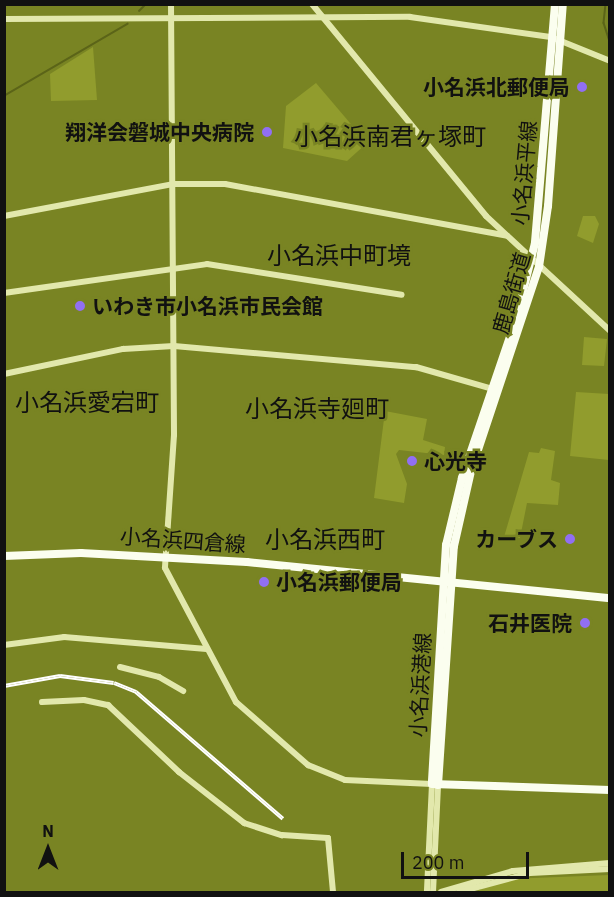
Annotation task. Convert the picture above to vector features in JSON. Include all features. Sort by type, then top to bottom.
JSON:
[{"type":"main road","name":"小名浜平線","points":[[496,390],[532,261],[542,184],[555,38],[555,4]]},
{"type":"main road","name":"鹿島街道","points":[[447,583],[471,471],[496,390],[539,267],[548,206],[555,38],[563,4]]},
{"type":"main road","name":"小名浜四倉線","points":[[4,556],[81,552],[167,559],[247,562],[609,598]]},
{"type":"main road","name":"小名浜港線","points":[[435,784],[447,583]]},
{"type":"main road","points":[[435,784],[609,790]]},
{"type":"street","points":[[171,4],[174,184],[174,469],[165,568],[236,702],[316,770],[345,780],[435,784]]},
{"type":"street","points":[[312,4],[507,236],[609,331]]},
{"type":"street","points":[[4,19],[419,17],[555,38],[609,61]]},
{"type":"street","points":[[4,216],[174,184],[235,185],[507,236]]},
{"type":"street","points":[[4,293],[174,267],[215,265],[402,295]]},
{"type":"street","points":[[4,374],[123,349],[174,346],[416,367],[496,390]]},
{"type":"street","points":[[4,645],[64,637],[206,649]]},
{"type":"street","points":[[120,667],[152,674],[183,691]]},
{"type":"street","points":[[42,702],[84,700],[108,705],[179,772],[244,823],[282,835],[328,838],[333,892]]},
{"type":"street","points":[[427,892],[435,784]]},
{"type":"street","points":[[433,892],[435,784]]},
{"type":"street","points":[[441,892],[513,871],[609,863]]},
{"type":"street","points":[[459,892],[530,873],[609,869]]},
{"type":"green space","points":[[93,47],[97,100],[51,101],[50,74]]},
{"type":"green space","points":[[316,83],[367,143],[347,161],[283,148],[286,106]]},
{"type":"green space","points":[[583,216],[595,216],[599,224],[593,243],[577,236]]},
{"type":"green space","points":[[584,337],[607,339],[604,366],[582,365]]},
{"type":"green space","points":[[576,392],[609,394],[609,460],[570,456]]},
{"type":"green space","points":[[385,411],[427,419],[423,440],[445,447],[444,455],[399,450],[396,454],[407,484],[404,503],[374,498]]},
{"type":"green space","points":[[541,448],[555,451],[551,480],[560,483],[558,505],[527,503],[520,538],[504,537],[529,452],[539,453]]},
{"type":"green space","points":[[609,875],[609,892],[474,892],[506,879]]},
{"type":"waterway","points":[[139,11],[146,4]]},
{"type":"waterway","points":[[606,4],[604,23],[610,41]]},
{"type":"waterway","points":[[4,96],[127,24]]},
{"type":"railway","points":[[4,686],[60,676],[114,683],[136,692],[283,819]]},
{"type":"place","name":"小名浜北郵便局","points":[[582,87]]},
{"type":"place","name":"翔洋会磐城中央病院","points":[[267,132]]},
{"type":"place","name":"いわき市小名浜市民会館","points":[[80,306]]},
{"type":"place","name":"心光寺","points":[[412,461]]},
{"type":"place","name":"カーブス","points":[[570,539]]},
{"type":"place","name":"小名浜郵便局","points":[[264,582]]},
{"type":"place","name":"石井医院","points":[[585,623]]},
{"type":"district","name":"小名浜南君ヶ塚町","points":[[390,137]]},
{"type":"district","name":"小名浜中町境","points":[[339,256]]},
{"type":"district","name":"小名浜愛宕町","points":[[87,403]]},
{"type":"district","name":"小名浜寺廻町","points":[[317,409]]},
{"type":"district","name":"小名浜西町","points":[[325,540]]}]
